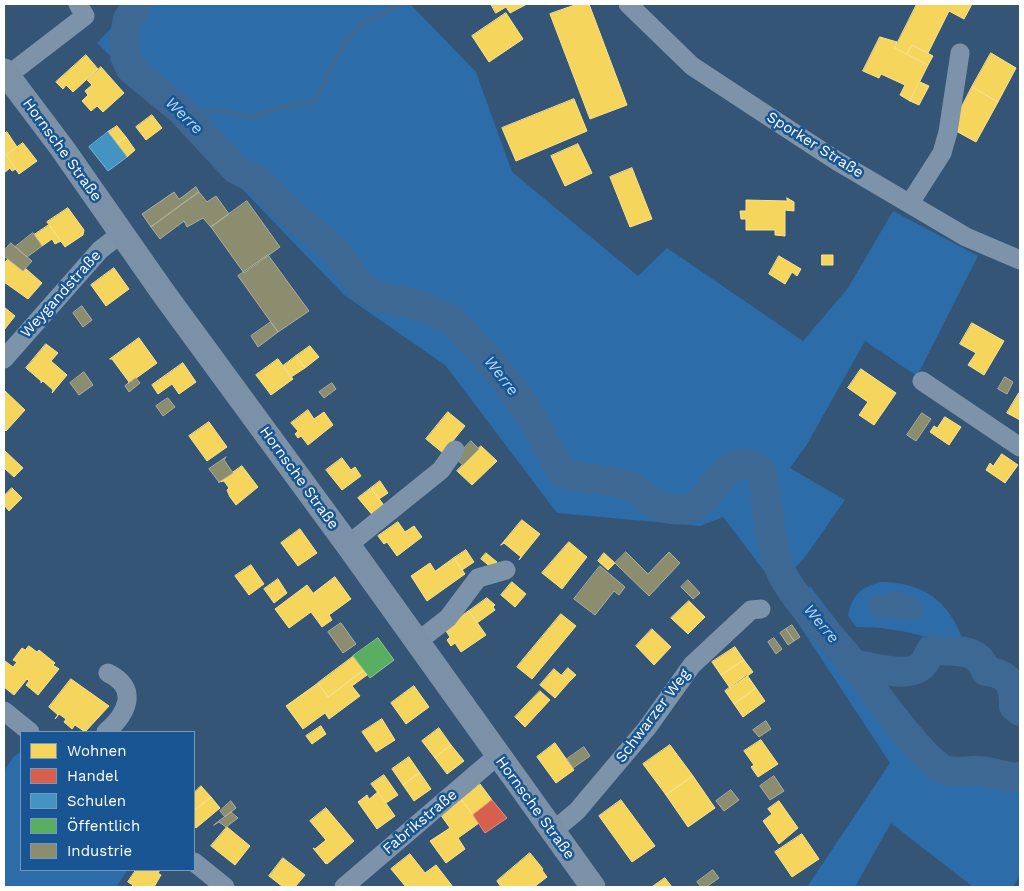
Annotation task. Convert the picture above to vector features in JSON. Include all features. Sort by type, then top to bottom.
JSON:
[{"type":"main road","name":"Hornsche Straße","points":[[5,74],[170,290],[222,369],[497,756],[593,887]]},
{"type":"street","points":[[5,74],[85,16],[78,4]]},
{"type":"street","name":"Sporker Straße","points":[[628,4],[692,66],[837,161],[966,237],[1020,260]]},
{"type":"street","points":[[910,203],[942,153],[948,132],[960,53]]},
{"type":"street","name":"Weygandstraße","points":[[4,358],[122,225]]},
{"type":"street","points":[[922,382],[1020,447]]},
{"type":"street","points":[[348,545],[441,470],[455,450]]},
{"type":"street","points":[[417,642],[448,618],[478,578],[506,570]]},
{"type":"street","name":"Schwarzer Weg","points":[[552,832],[577,811],[641,736],[692,665],[751,610],[761,609]]},
{"type":"street","points":[[107,731],[114,725],[128,702],[128,691],[121,679],[108,674]]},
{"type":"street","points":[[4,711],[29,731]]},
{"type":"street","name":"Fabrikstraße","points":[[344,887],[497,756]]},
{"type":"street","points":[[195,863],[225,887]]},
{"type":"shaded area","points":[[134,4],[410,4],[476,72],[512,172],[638,276],[667,248],[803,341],[848,288],[893,211],[978,256],[917,376],[865,341],[806,446],[790,468],[845,500],[805,557],[777,588],[723,517],[700,526],[557,513],[445,365],[344,295],[175,119],[191,105],[173,116],[97,43]]},
{"type":"shaded area","points":[[880,582],[912,586],[937,600],[955,622],[966,652],[932,649],[926,637],[908,632],[883,628],[856,627],[848,616],[852,602],[862,590]]},
{"type":"shaded area","points":[[810,586],[940,756],[991,774],[1020,776],[1020,875],[1013,887],[973,887],[891,823],[855,887],[807,887],[890,763],[786,605]]},
{"type":"shaded area","points":[[899,591],[915,597],[924,608],[921,618],[912,620],[876,617],[867,607],[869,598],[879,594]]},
{"type":"shaded area","points":[[20,753],[20,871],[127,871],[116,887],[4,887],[4,771],[14,756]]},
{"type":"building: Wohnen","points":[[491,4],[527,4],[510,13],[506,7],[496,13]]},
{"type":"building: Wohnen","points":[[578,4],[589,4],[627,105],[590,119],[550,14]]},
{"type":"building: Wohnen","points":[[917,4],[972,4],[964,19],[949,11],[928,53],[912,45],[907,54],[895,48]]},
{"type":"building: Wohnen","points":[[506,13],[523,39],[489,62],[472,36]]},
{"type":"building: Wohnen","points":[[880,37],[897,42],[895,48],[928,65],[910,101],[900,95],[905,85],[881,74],[879,78],[863,71]]},
{"type":"building: Wohnen","points":[[912,45],[933,56],[928,65],[907,54]]},
{"type":"building: Wohnen","points":[[991,53],[1016,68],[998,102],[972,87]]},
{"type":"building: Wohnen","points":[[86,55],[98,69],[73,92],[66,85],[63,89],[56,82]]},
{"type":"building: Wohnen","points":[[101,67],[124,93],[103,112],[97,106],[91,111],[82,101],[88,95],[85,91],[92,85],[87,80]]},
{"type":"building: Wohnen","points":[[920,82],[929,86],[919,105],[910,101]]},
{"type":"building: Wohnen","points":[[972,87],[998,102],[976,142],[956,131],[957,116]]},
{"type":"building: Wohnen","points":[[574,99],[587,131],[516,161],[502,128]]},
{"type":"building: Wohnen","points":[[152,115],[162,128],[146,140],[136,127]]},
{"type":"building: Wohnen","points":[[117,126],[126,137],[117,144],[108,132]]},
{"type":"building: Wohnen","points":[[7,132],[17,147],[4,157],[4,134]]},
{"type":"building: Wohnen","points":[[126,137],[135,150],[127,157],[117,144]]},
{"type":"building: Wohnen","points":[[23,143],[37,161],[19,174],[6,155]]},
{"type":"building: Wohnen","points":[[578,144],[592,173],[565,186],[551,156]]},
{"type":"building: Wohnen","points":[[6,155],[16,169],[12,171],[10,168],[4,173],[4,157]]},
{"type":"building: Wohnen","points":[[632,168],[652,219],[630,227],[610,177]]},
{"type":"building: Wohnen","points":[[787,198],[794,202],[794,211],[785,210],[785,236],[775,235],[775,230],[746,230],[746,219],[741,219],[740,211],[746,211],[746,200],[787,201]]},
{"type":"building: Wohnen","points":[[68,208],[84,230],[83,235],[65,247],[47,222]]},
{"type":"building: Wohnen","points":[[49,225],[61,241],[55,244],[52,239],[42,246],[34,235]]},
{"type":"building: Wohnen","points":[[822,255],[833,255],[833,265],[822,265]]},
{"type":"building: Wohnen","points":[[779,256],[801,269],[797,276],[792,272],[785,284],[769,274]]},
{"type":"building: Wohnen","points":[[9,258],[23,271],[25,268],[42,283],[28,299],[4,282],[4,264]]},
{"type":"building: Wohnen","points":[[114,268],[129,289],[106,306],[91,285]]},
{"type":"building: Wohnen","points":[[4,307],[15,316],[4,330]]},
{"type":"building: Wohnen","points":[[972,323],[1004,341],[984,375],[968,365],[976,353],[960,344]]},
{"type":"building: Wohnen","points":[[139,338],[157,363],[128,384],[129,382],[112,359],[110,359]]},
{"type":"building: Wohnen","points":[[46,344],[58,353],[51,361],[67,375],[52,393],[53,390],[43,381],[41,383],[26,368]]},
{"type":"building: Wohnen","points":[[310,346],[319,357],[305,368],[296,356]]},
{"type":"building: Wohnen","points":[[296,356],[305,368],[291,377],[283,366]]},
{"type":"building: Wohnen","points":[[278,359],[293,379],[271,395],[256,375]]},
{"type":"building: Wohnen","points":[[183,363],[196,382],[179,394],[172,384],[158,394],[152,385]]},
{"type":"building: Wohnen","points":[[861,369],[896,393],[874,425],[859,415],[868,402],[848,388]]},
{"type":"building: Wohnen","points":[[4,390],[25,410],[6,431],[4,429]]},
{"type":"building: Wohnen","points":[[1020,393],[1020,420],[1007,413]]},
{"type":"building: Wohnen","points":[[308,410],[314,419],[324,412],[333,425],[308,445],[301,436],[298,438],[295,434],[298,431],[291,423]]},
{"type":"building: Wohnen","points":[[448,412],[465,426],[443,453],[426,439]]},
{"type":"building: Wohnen","points":[[945,417],[961,427],[949,445],[930,432],[934,426],[937,428]]},
{"type":"building: Wohnen","points":[[209,422],[227,447],[207,461],[189,436]]},
{"type":"building: Wohnen","points":[[481,446],[497,461],[472,485],[457,471]]},
{"type":"building: Wohnen","points":[[4,450],[23,468],[14,477],[4,468]]},
{"type":"building: Wohnen","points":[[1002,454],[1018,465],[1005,483],[986,470],[990,463],[993,466]]},
{"type":"building: Wohnen","points":[[342,458],[351,470],[355,467],[361,476],[342,490],[326,470]]},
{"type":"building: Wohnen","points":[[242,466],[258,487],[236,505],[230,497],[227,490],[229,488],[224,481],[219,482]]},
{"type":"building: Wohnen","points":[[380,481],[388,493],[379,499],[371,488]]},
{"type":"building: Wohnen","points":[[12,488],[22,498],[9,511],[4,505],[4,496]]},
{"type":"building: Wohnen","points":[[371,488],[386,508],[374,517],[358,498]]},
{"type":"building: Wohnen","points":[[522,520],[540,534],[519,560],[521,557],[504,543],[501,545]]},
{"type":"building: Wohnen","points":[[398,522],[405,532],[414,526],[422,537],[397,556],[387,542],[384,544],[378,536]]},
{"type":"building: Wohnen","points":[[300,529],[317,553],[298,566],[281,543]]},
{"type":"building: Wohnen","points":[[569,542],[587,557],[562,589],[542,573]]},
{"type":"building: Wohnen","points":[[466,550],[474,562],[462,570],[454,558]]},
{"type":"building: Wohnen","points":[[486,553],[497,562],[492,568],[481,559]]},
{"type":"building: Wohnen","points":[[604,553],[615,563],[608,570],[598,561]]},
{"type":"building: Wohnen","points":[[454,558],[465,574],[427,601],[411,576],[430,563],[435,571]]},
{"type":"building: Wohnen","points":[[251,565],[264,584],[249,595],[235,576]]},
{"type":"building: Wohnen","points":[[335,577],[351,599],[329,615],[332,620],[322,627],[311,612],[289,628],[275,609],[307,585],[313,593]]},
{"type":"building: Wohnen","points":[[278,579],[287,593],[274,603],[264,589]]},
{"type":"building: Wohnen","points":[[512,582],[526,594],[515,607],[501,595]]},
{"type":"building: Wohnen","points":[[487,598],[495,605],[493,607],[495,610],[477,623],[469,611]]},
{"type":"building: Wohnen","points":[[689,601],[705,617],[688,634],[671,618]]},
{"type":"building: Wohnen","points":[[469,611],[486,635],[461,652],[455,643],[451,646],[447,640],[450,637],[444,628]]},
{"type":"building: Wohnen","points":[[561,614],[576,626],[532,679],[517,667]]},
{"type":"building: Wohnen","points":[[652,629],[671,647],[654,665],[636,646]]},
{"type":"building: Wohnen","points":[[29,646],[37,652],[39,650],[55,663],[53,665],[59,669],[38,695],[26,685],[29,681],[27,679],[14,695],[4,687],[4,663],[5,661],[13,667],[17,662],[13,660],[22,648],[25,650]]},
{"type":"building: Wohnen","points":[[735,647],[744,660],[721,675],[712,662]]},
{"type":"building: Wohnen","points":[[354,656],[364,670],[328,697],[318,683]]},
{"type":"building: Wohnen","points":[[744,660],[753,672],[730,688],[721,675]]},
{"type":"building: Wohnen","points":[[568,668],[576,675],[569,682],[562,675]]},
{"type":"building: Wohnen","points":[[554,669],[569,682],[555,698],[540,685]]},
{"type":"building: Wohnen","points":[[364,670],[367,675],[352,686],[360,696],[329,719],[325,713],[303,729],[286,706],[318,683],[328,697]]},
{"type":"building: Wohnen","points":[[747,675],[756,688],[734,704],[725,691]]},
{"type":"building: Wohnen","points":[[71,679],[109,706],[86,731],[75,725],[72,729],[64,722],[66,719],[59,714],[55,719],[58,715],[49,707]]},
{"type":"building: Wohnen","points":[[414,686],[429,707],[406,724],[391,703]]},
{"type":"building: Wohnen","points":[[756,688],[765,701],[743,717],[734,704]]},
{"type":"building: Wohnen","points":[[540,691],[550,700],[525,727],[515,717]]},
{"type":"building: Wohnen","points":[[382,719],[395,740],[376,752],[362,732]]},
{"type":"building: Wohnen","points":[[321,726],[326,734],[312,744],[306,736]]},
{"type":"building: Wohnen","points":[[439,728],[451,745],[435,758],[422,741]]},
{"type":"building: Wohnen","points":[[761,740],[778,764],[758,777],[751,767],[754,765],[744,751]]},
{"type":"building: Wohnen","points":[[555,743],[574,770],[556,783],[537,757]]},
{"type":"building: Wohnen","points":[[451,745],[464,761],[447,774],[435,758]]},
{"type":"building: Wohnen","points":[[670,745],[693,776],[666,795],[643,764]]},
{"type":"building: Wohnen","points":[[409,757],[420,773],[403,785],[392,769]]},
{"type":"building: Wohnen","points":[[420,773],[431,789],[414,801],[403,785]]},
{"type":"building: Wohnen","points":[[384,775],[398,795],[386,803],[371,784]]},
{"type":"building: Wohnen","points":[[693,776],[715,808],[688,827],[666,795]]},
{"type":"building: Wohnen","points":[[480,784],[492,800],[473,815],[461,799]]},
{"type":"building: Wohnen","points":[[201,786],[211,797],[195,810],[195,792]]},
{"type":"building: Wohnen","points":[[378,792],[395,816],[377,829],[358,802],[367,795],[369,799]]},
{"type":"building: Wohnen","points":[[211,797],[220,808],[196,828],[195,810]]},
{"type":"building: Wohnen","points":[[461,799],[479,823],[458,838],[465,849],[446,863],[430,841],[450,828],[440,814]]},
{"type":"building: Wohnen","points":[[621,800],[655,846],[632,862],[599,816]]},
{"type":"building: Wohnen","points":[[779,801],[798,828],[779,844],[763,821],[772,814],[768,809]]},
{"type":"building: Wohnen","points":[[326,808],[354,841],[327,864],[313,848],[315,849],[326,840],[310,821]]},
{"type":"building: Wohnen","points":[[227,827],[250,846],[235,865],[211,846]]},
{"type":"building: Wohnen","points":[[802,834],[819,859],[792,877],[775,852]]},
{"type":"building: Wohnen","points":[[530,853],[547,877],[534,887],[501,887],[497,881]]},
{"type":"building: Wohnen","points":[[410,854],[425,873],[436,865],[453,887],[406,887],[391,869]]},
{"type":"building: Wohnen","points":[[283,858],[305,875],[295,887],[283,887],[269,876]]},
{"type":"building: Wohnen","points":[[135,871],[159,871],[158,873],[161,875],[154,887],[131,887],[133,885],[128,882]]},
{"type":"building: Wohnen","points":[[665,878],[672,887],[652,887]]},
{"type":"building: Handel","points":[[492,800],[507,818],[485,833],[473,815]]},
{"type":"building: Schulen","points":[[108,132],[127,157],[108,171],[89,147]]},
{"type":"building: Öffentlich","points":[[378,638],[394,660],[370,678],[353,656]]},
{"type":"building: Industrie","points":[[196,187],[199,192],[151,227],[142,214],[174,192],[179,199]]},
{"type":"building: Industrie","points":[[199,192],[207,202],[216,196],[229,214],[211,227],[203,218],[187,227],[184,221],[160,239],[151,227]]},
{"type":"building: Industrie","points":[[247,201],[280,247],[244,273],[211,227]]},
{"type":"building: Industrie","points":[[33,233],[42,246],[27,257],[15,247]]},
{"type":"building: Industrie","points":[[11,243],[32,261],[23,271],[4,256],[4,251]]},
{"type":"building: Industrie","points":[[268,255],[309,311],[278,332],[238,276]]},
{"type":"building: Industrie","points":[[82,306],[92,320],[83,327],[73,313]]},
{"type":"building: Industrie","points":[[271,322],[278,332],[258,347],[251,336]]},
{"type":"building: Industrie","points":[[84,372],[93,385],[79,395],[70,383]]},
{"type":"building: Industrie","points":[[1005,377],[1013,382],[1007,394],[998,389]]},
{"type":"building: Industrie","points":[[136,378],[140,383],[129,392],[125,386]]},
{"type":"building: Industrie","points":[[332,383],[336,389],[324,398],[319,392]]},
{"type":"building: Industrie","points":[[168,398],[175,407],[163,416],[156,406]]},
{"type":"building: Industrie","points":[[922,413],[931,419],[916,441],[907,435]]},
{"type":"building: Industrie","points":[[471,441],[479,449],[463,465],[455,458]]},
{"type":"building: Industrie","points":[[226,457],[224,460],[233,473],[219,482],[209,469]]},
{"type":"building: Industrie","points":[[626,552],[648,574],[669,552],[680,563],[649,596],[615,563]]},
{"type":"building: Industrie","points":[[600,566],[625,587],[619,595],[614,591],[595,615],[574,599]]},
{"type":"building: Industrie","points":[[688,580],[700,593],[693,599],[681,587]]},
{"type":"building: Industrie","points":[[341,623],[356,644],[343,653],[328,632]]},
{"type":"building: Industrie","points":[[792,625],[800,637],[794,641],[786,629]]},
{"type":"building: Industrie","points":[[786,629],[794,641],[788,645],[780,633]]},
{"type":"building: Industrie","points":[[774,638],[782,649],[776,654],[768,642]]},
{"type":"building: Industrie","points":[[766,721],[771,729],[759,737],[753,730]]},
{"type":"building: Industrie","points":[[584,747],[590,756],[573,768],[567,759]]},
{"type":"building: Industrie","points":[[774,776],[784,791],[770,800],[760,786]]},
{"type":"building: Industrie","points":[[731,790],[739,800],[724,811],[716,801]]},
{"type":"building: Industrie","points":[[231,801],[236,808],[225,817],[220,811]]},
{"type":"building: Industrie","points":[[231,812],[238,818],[226,827],[219,822],[214,825]]},
{"type":"building: Industrie","points":[[713,870],[719,878],[706,887],[701,887],[697,882]]},
{"type":"waterway","name":"Werre","points":[[138,4],[128,19],[124,40],[125,56],[131,69],[181,110],[236,169],[259,181],[290,213],[336,251],[362,288],[379,297],[422,306],[452,320],[492,363],[526,408],[563,474],[626,485],[634,488],[656,505],[681,509],[690,508],[698,503],[731,468],[740,464],[750,465],[762,473],[773,545],[784,578],[910,738],[935,764],[945,770],[954,772],[984,771],[1010,777],[1020,777]]},
{"type":"waterway","points":[[181,110],[220,111],[252,117],[291,105],[314,102],[346,40],[363,23],[399,5]]},
{"type":"waterway","name":"Werre","points":[[853,664],[899,672],[916,669],[922,665],[932,649],[970,653],[982,663],[986,671],[994,672],[1009,681],[1013,692],[1014,706],[1020,711]]}]
